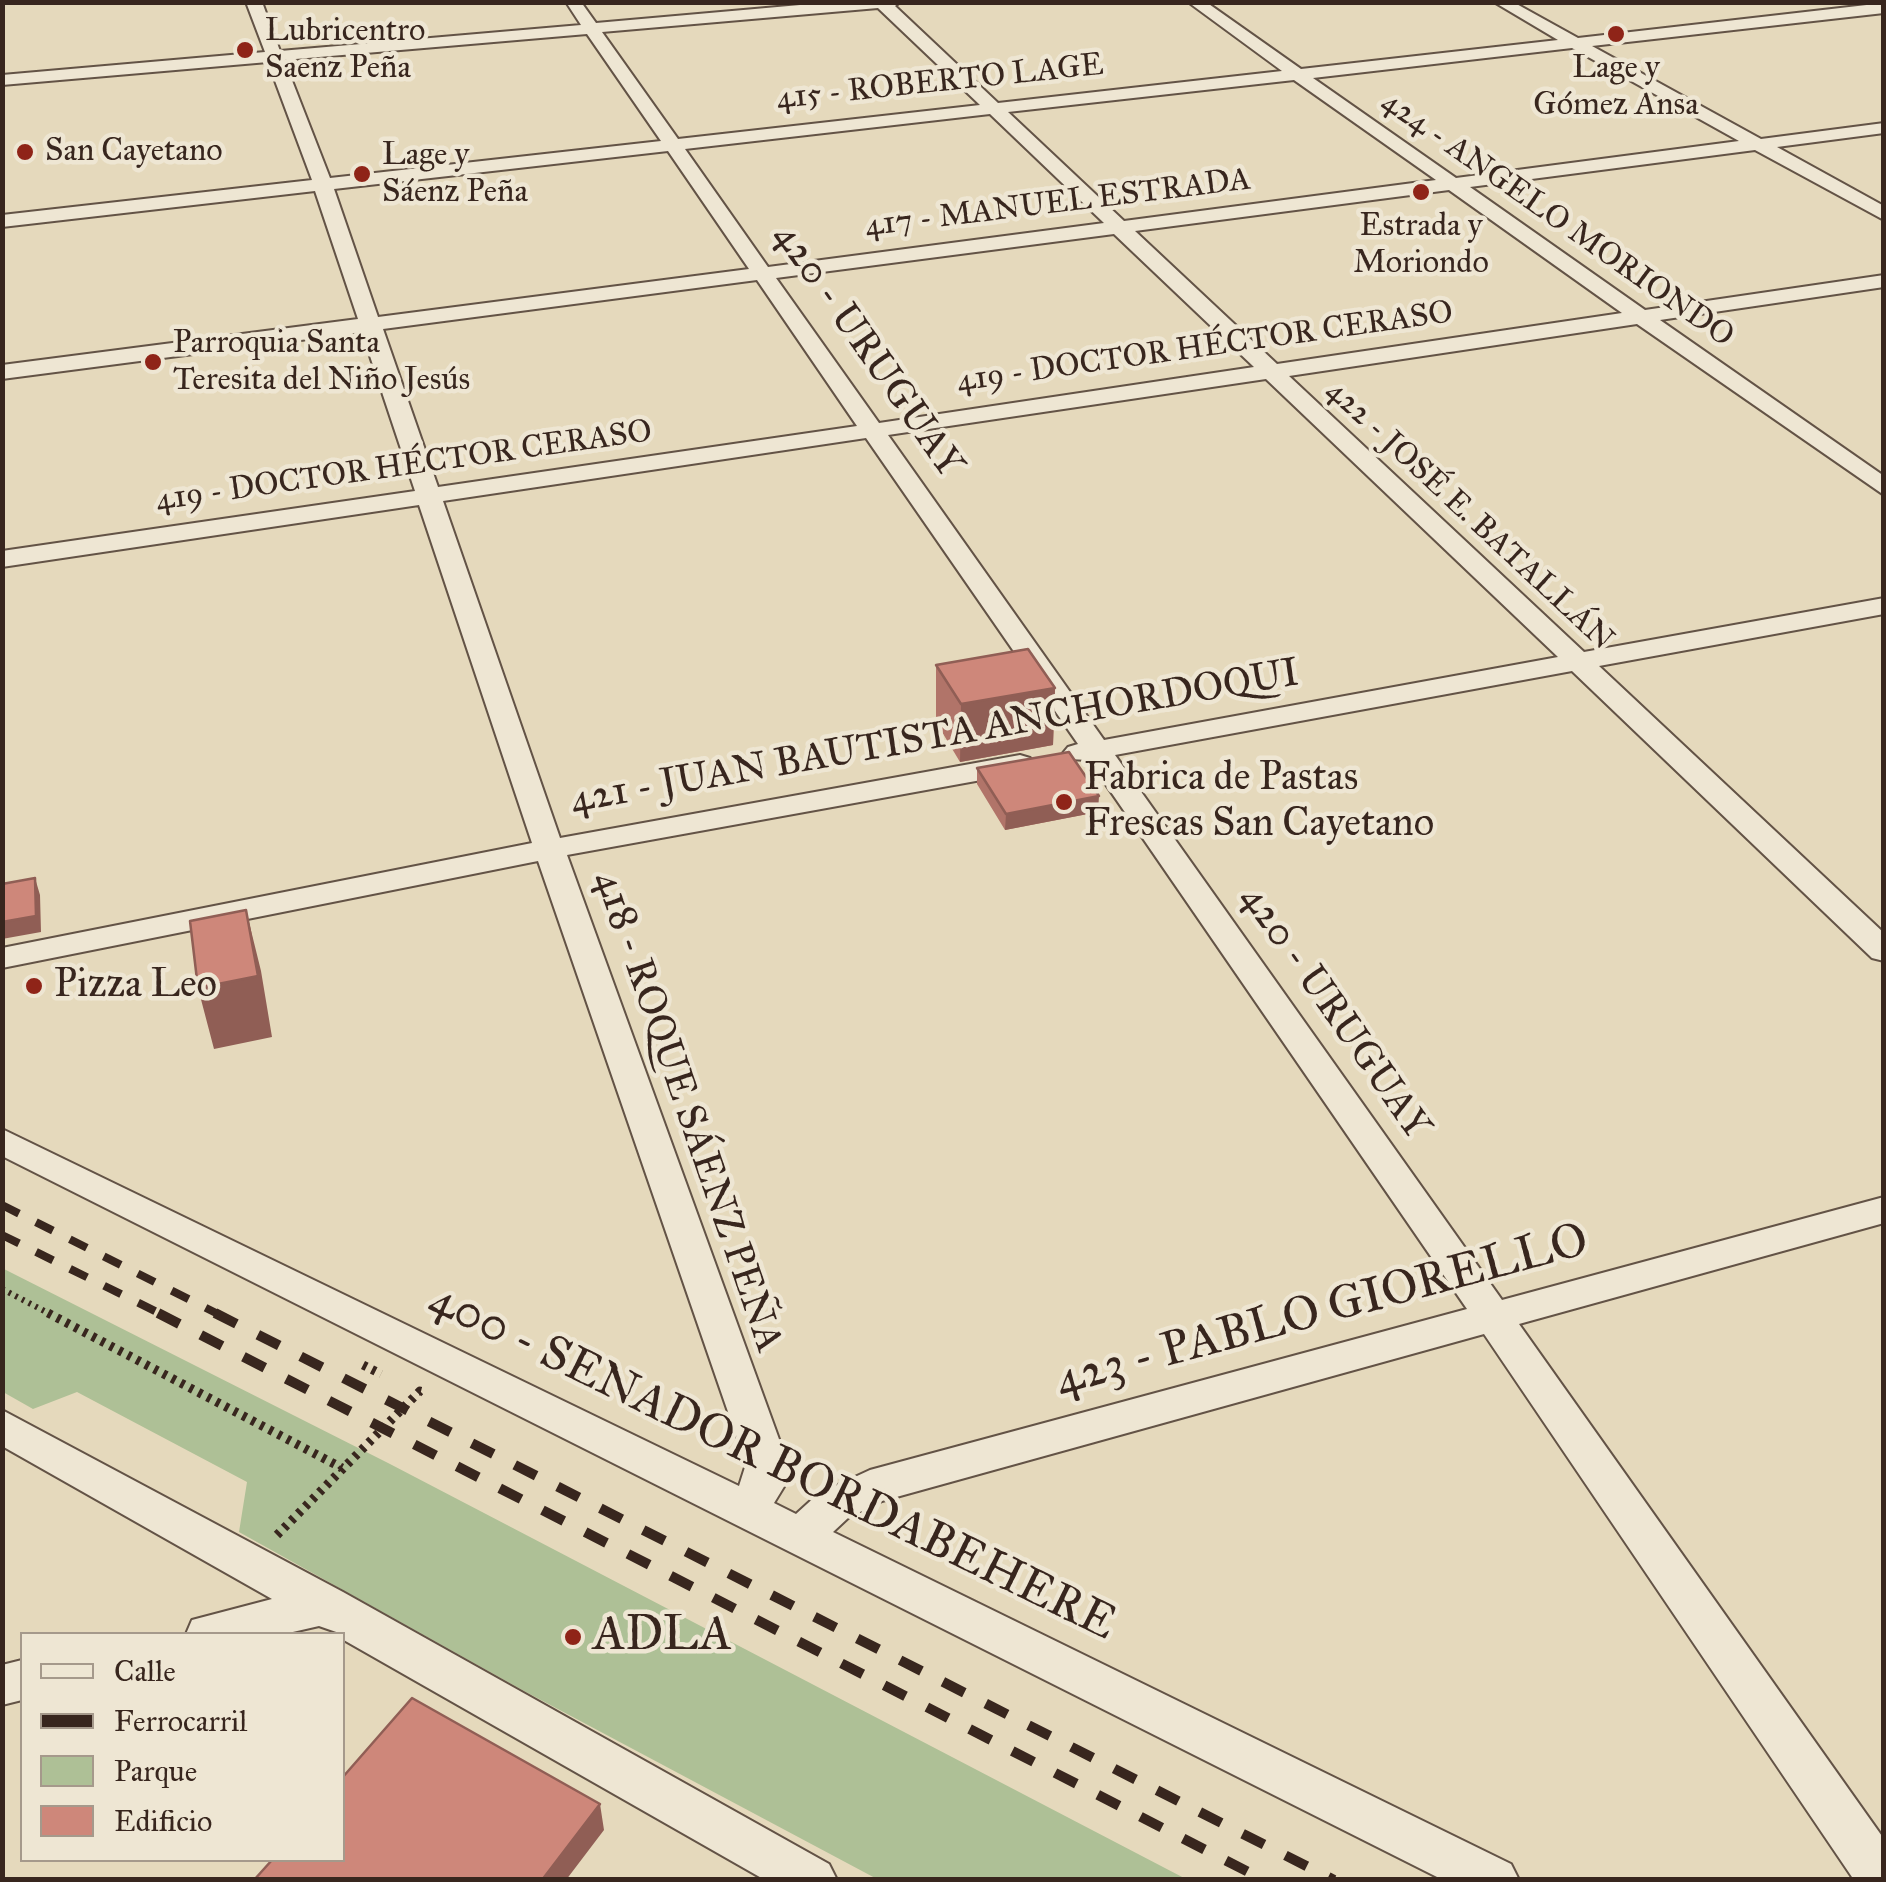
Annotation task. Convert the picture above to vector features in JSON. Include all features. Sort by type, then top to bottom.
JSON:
[{"type":"street","name":"418 - ROQUE SÁENZ PEÑA","points":[[254,2],[322,183],[549,849],[767,1464],[764,1485],[744,1509]]},
{"type":"street","points":[[2,80],[275,56],[582,16],[893,2]]},
{"type":"street","name":"424 - ANGELO MORIONDO","points":[[1195,2],[1884,488]]},
{"type":"street","points":[[1500,2],[1884,214]]},
{"type":"street","points":[[1818,2],[1869,26]]},
{"type":"street","name":"422 - JOSÉ E. BATALLÁN","points":[[881,3],[1884,951]]},
{"type":"street","name":"415 - ROBERTO LAGE","points":[[2,221],[1884,8]]},
{"type":"street","name":"420 - URUGUAY","points":[[582,16],[869,431],[1496,1316],[1883,1880]]},
{"type":"street","name":"417 - MANUEL ESTRADA","points":[[2,372],[1884,128]]},
{"type":"street","name":"419 - DOCTOR HÉCTOR CERASO","points":[[2,558],[1884,281]]},
{"type":"street","name":"421 - JUAN BAUTISTA ANCHORDOQUI","points":[[2,958],[549,849],[1884,606]]},
{"type":"street","name":"400 - SENADOR BORDABEHERE","points":[[2,1141],[1494,1880]]},
{"type":"street","name":"423 - PABLO GIORELLO","points":[[800,1536],[833,1506],[870,1487],[1884,1210]]},
{"type":"street","points":[[2,1426],[812,1880]]},
{"type":"street","points":[[216,1632],[327,1605]]},
{"type":"path","points":[[2,1290],[342,1468]]},
{"type":"path","points":[[248,1565],[420,1390],[437,1399]]},
{"type":"green space","name":"ADLA","points":[[2,1268],[390,1464],[1186,1879],[877,1879],[524,1691],[239,1532],[247,1482],[77,1392],[33,1409],[3,1392]]},
{"type":"building","points":[[1028,649],[1055,688],[961,704],[936,665]]},
{"type":"building","points":[[1069,752],[1099,796],[1006,814],[977,768]]},
{"type":"building","points":[[35,878],[36,916],[2,922],[2,884]]},
{"type":"building","points":[[246,910],[258,976],[198,988],[190,921]]},
{"type":"building","points":[[412,1698],[600,1804],[542,1880],[254,1880],[270,1862],[345,1862],[345,1775]]},
{"type":"railway","points":[[2,1205],[220,1315]]},
{"type":"railway","points":[[2,1235],[163,1315]]},
{"type":"railway","points":[[158,1313],[1264,1880]]},
{"type":"railway","points":[[215,1313],[1334,1880]]},
{"type":"place","name":"Lage y Gómez Ansa","points":[[1616,34]]},
{"type":"place","name":"Lubricentro Saenz Peña","points":[[245,50]]},
{"type":"place","name":"San Cayetano","points":[[25,152]]},
{"type":"place","name":"Lage y Sáenz Peña","points":[[362,174]]},
{"type":"place","name":"Estrada y Moriondo","points":[[1421,192]]},
{"type":"place","name":"Parroquia Santa Teresita del Niño Jesús","points":[[153,362]]},
{"type":"place","name":"Fabrica de Pastas Frescas San Cayetano","points":[[1064,802]]},
{"type":"place","name":"Pizza Leo","points":[[34,986]]},
{"type":"place","name":"ADLA","points":[[573,1637]]}]
